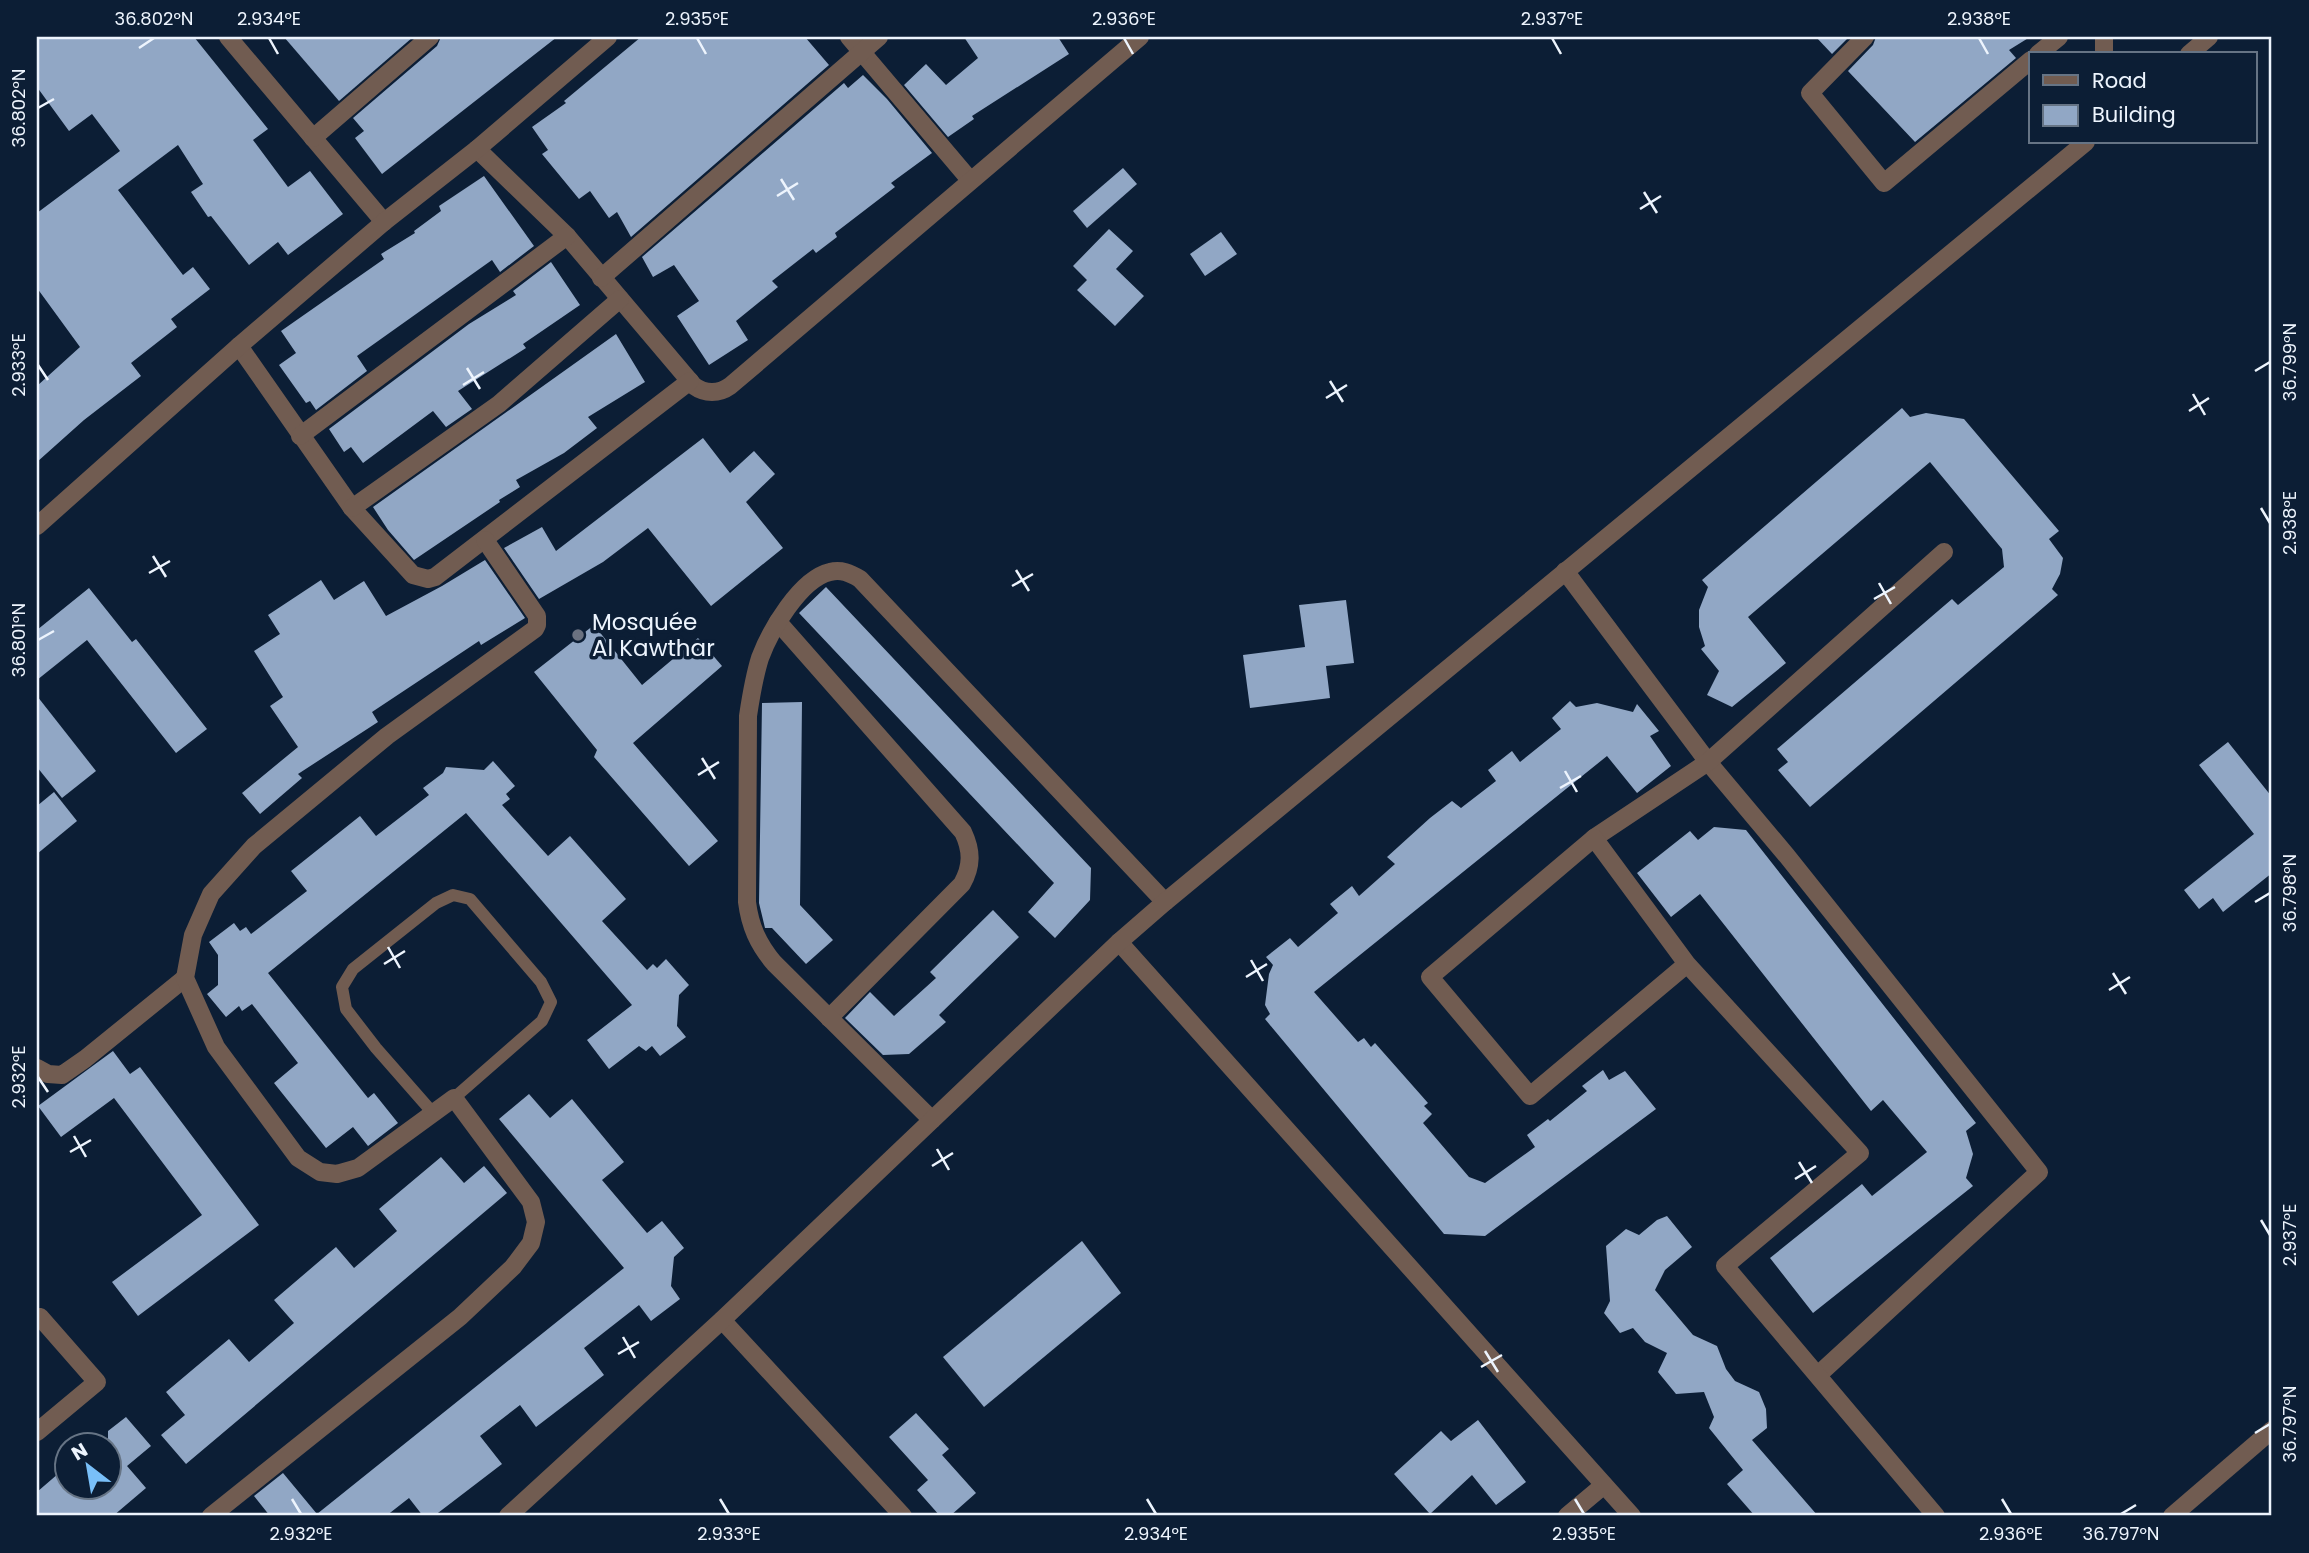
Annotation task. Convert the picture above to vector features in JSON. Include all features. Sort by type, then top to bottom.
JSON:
[{"type":"street","points":[[228,37],[384,222]]},
{"type":"street","points":[[313,138],[430,37]]},
{"type":"street","points":[[37,526],[239,346],[608,37]]},
{"type":"street","points":[[849,37],[970,180]]},
{"type":"street","points":[[601,278],[879,37]]},
{"type":"street","points":[[477,149],[567,236],[690,381],[699,390],[718,392],[730,386],[1140,37]]},
{"type":"street","points":[[1865,37],[1810,93],[1884,183],[2029,62]]},
{"type":"street","points":[[2040,52],[2059,37]]},
{"type":"street","points":[[2191,52],[2209,37]]},
{"type":"street","points":[[508,1516],[722,1320],[1119,942],[2084,144]]},
{"type":"street","points":[[300,436],[567,236]]},
{"type":"street","points":[[352,508],[499,404],[620,299]]},
{"type":"street","points":[[239,346],[352,508],[407,570],[420,578],[435,577],[690,381]]},
{"type":"street","points":[[221,1513],[460,1317],[513,1267],[531,1243],[536,1222],[531,1202],[454,1098],[358,1168],[337,1174],[320,1172],[298,1158],[216,1047],[185,978],[193,935],[211,894],[254,846],[387,736],[535,629],[537,616],[485,540]]},
{"type":"street","points":[[1688,964],[1530,1096],[1430,977],[1594,838],[1708,762],[1944,552]]},
{"type":"street","points":[[1565,571],[1708,762],[1787,856],[2039,1172],[1818,1376]]},
{"type":"street","points":[[932,1120],[764,950],[755,935],[748,910],[748,716],[752,686],[760,658],[778,622],[803,591],[827,572],[850,573],[860,579],[1165,902]]},
{"type":"street","points":[[778,622],[963,832],[970,853],[970,864],[961,884],[829,1018]]},
{"type":"street","points":[[1594,838],[1688,964],[1860,1153],[1725,1266],[1936,1516]]},
{"type":"street","points":[[1119,942],[1632,1516]]},
{"type":"street","points":[[37,1068],[48,1074],[62,1075],[96,1051],[185,978]]},
{"type":"street","points":[[37,1320],[40,1317],[97,1382],[37,1432]]},
{"type":"street","points":[[722,1320],[903,1516]]},
{"type":"street","points":[[2172,1516],[2272,1430]]},
{"type":"street","points":[[1567,1516],[1604,1485]]},
{"type":"lane","points":[[433,1113],[346,1009],[342,987],[353,969],[436,902],[453,895],[470,899],[541,982],[551,1002],[542,1021],[454,1098]]},
{"type":"building","points":[[37,37],[194,37],[268,129],[253,140],[288,187],[310,171],[343,214],[288,255],[278,242],[249,265],[211,216],[208,217],[191,192],[203,184],[178,145],[118,190],[183,275],[193,267],[210,289],[171,319],[177,327],[131,363],[141,376],[84,420],[37,462],[37,386],[80,347],[37,288],[37,213],[120,151],[92,114],[69,131],[37,87]]},
{"type":"building","points":[[284,37],[413,37],[339,101]]},
{"type":"building","points":[[441,37],[557,37],[382,174],[355,138],[364,131],[353,118],[437,46]]},
{"type":"building","points":[[641,37],[805,37],[829,65],[631,237],[617,212],[609,218],[590,191],[579,199],[542,154],[548,150],[532,127],[566,103],[564,101]]},
{"type":"building","points":[[964,37],[1058,37],[1069,54],[972,116],[974,119],[948,137],[904,85],[926,64],[946,85],[978,58]]},
{"type":"building","points":[[1816,37],[1849,37],[1832,54]]},
{"type":"building","points":[[1876,37],[2030,37],[2009,50],[2016,58],[1915,142],[1848,71],[1873,45]]},
{"type":"building","points":[[863,75],[932,153],[891,183],[895,187],[835,233],[837,237],[816,253],[813,249],[772,281],[778,287],[736,321],[748,340],[709,365],[677,316],[699,301],[674,265],[653,277],[642,257],[844,83],[848,88]]},
{"type":"building","points":[[1123,168],[1137,184],[1087,228],[1073,211]]},
{"type":"building","points":[[484,176],[534,246],[500,272],[492,260],[357,356],[367,371],[316,410],[310,401],[306,403],[279,365],[296,353],[281,331],[384,259],[381,254],[415,233],[414,231],[441,211],[439,206]]},
{"type":"building","points":[[1109,229],[1133,251],[1116,269],[1144,296],[1115,326],[1077,290],[1087,280],[1073,266]]},
{"type":"building","points":[[1221,232],[1237,254],[1205,276],[1190,254]]},
{"type":"building","points":[[551,262],[580,305],[523,344],[526,348],[458,391],[472,409],[446,427],[433,411],[363,463],[351,447],[344,452],[329,429],[469,324],[516,295],[513,291]]},
{"type":"building","points":[[616,334],[645,382],[588,417],[597,428],[564,453],[516,480],[520,487],[414,560],[388,530],[373,507]]},
{"type":"building","points":[[1902,408],[1910,417],[1926,413],[1964,419],[2059,531],[2049,539],[2063,558],[2060,574],[2052,589],[2058,595],[1810,807],[1778,770],[1788,762],[1777,749],[1952,599],[1958,605],[2004,567],[2002,549],[1930,462],[1748,617],[1786,663],[1732,707],[1707,695],[1719,671],[1701,649],[1705,646],[1699,627],[1699,610],[1708,587],[1702,580]]},
{"type":"building","points":[[703,438],[730,473],[754,451],[775,474],[746,502],[783,548],[711,606],[648,528],[603,562],[539,599],[504,548],[542,527],[556,551]]},
{"type":"building","points":[[485,560],[525,618],[481,645],[479,641],[372,712],[378,722],[298,774],[302,778],[260,814],[242,793],[298,747],[270,706],[283,697],[254,651],[280,634],[268,615],[321,580],[334,600],[364,581],[386,616]]},
{"type":"building","points":[[826,587],[1091,868],[1090,900],[1055,938],[1028,912],[1054,883],[799,613]]},
{"type":"building","points":[[89,588],[132,642],[136,639],[207,729],[176,753],[87,640],[37,680],[37,630]]},
{"type":"building","points":[[1346,600],[1354,663],[1326,666],[1330,698],[1250,708],[1243,655],[1305,647],[1299,605]]},
{"type":"building","points":[[594,625],[642,685],[698,638],[722,666],[633,743],[718,841],[689,866],[594,757],[597,750],[534,672]]},
{"type":"building","points":[[37,696],[96,771],[62,798],[37,767]]},
{"type":"building","points":[[1570,701],[1576,707],[1597,703],[1633,712],[1637,704],[1659,731],[1650,736],[1671,766],[1637,793],[1607,756],[1314,992],[1358,1042],[1364,1038],[1371,1047],[1375,1043],[1428,1103],[1424,1106],[1432,1114],[1423,1123],[1469,1177],[1485,1183],[1535,1147],[1527,1135],[1548,1119],[1550,1121],[1587,1091],[1582,1086],[1603,1070],[1609,1080],[1625,1071],[1656,1109],[1485,1236],[1444,1234],[1265,1019],[1270,1014],[1265,1005],[1269,974],[1273,965],[1266,957],[1290,938],[1298,947],[1338,913],[1330,904],[1352,886],[1359,896],[1395,864],[1387,857],[1430,818],[1452,801],[1461,808],[1496,781],[1488,770],[1512,751],[1520,762],[1561,729],[1552,718]]},
{"type":"building","points":[[802,702],[800,905],[833,940],[806,964],[772,928],[765,928],[759,903],[762,703]]},
{"type":"building","points":[[2228,742],[2272,797],[2272,873],[2223,912],[2213,898],[2199,909],[2184,890],[2254,834],[2199,765]]},
{"type":"building","points":[[493,761],[515,786],[506,794],[510,799],[502,805],[548,856],[570,836],[626,899],[602,921],[647,970],[653,964],[657,968],[666,959],[689,985],[679,995],[677,1026],[686,1037],[660,1056],[652,1046],[646,1051],[639,1046],[609,1069],[587,1040],[632,1005],[466,813],[268,973],[368,1098],[374,1093],[398,1123],[368,1146],[353,1127],[326,1148],[274,1083],[298,1063],[252,1004],[242,1011],[239,1006],[226,1017],[207,994],[218,985],[218,955],[209,942],[234,923],[240,931],[246,927],[251,934],[307,891],[291,871],[360,816],[376,836],[429,795],[423,788],[443,773],[446,767],[484,770]]},
{"type":"building","points":[[54,792],[77,821],[37,854],[37,806]]},
{"type":"building","points":[[1714,827],[1746,830],[1976,1123],[1966,1131],[1973,1154],[1966,1178],[1973,1186],[1813,1313],[1770,1258],[1862,1184],[1872,1196],[1927,1152],[1883,1100],[1871,1111],[1700,894],[1671,917],[1637,873],[1690,831],[1698,840]]},
{"type":"building","points":[[993,910],[1019,937],[939,1015],[946,1022],[909,1054],[883,1055],[845,1018],[870,992],[894,1016],[936,978],[930,972]]},
{"type":"building","points":[[113,1051],[130,1074],[140,1067],[259,1225],[138,1316],[112,1282],[202,1215],[114,1098],[61,1137],[38,1106]]},
{"type":"building","points":[[529,1094],[550,1118],[572,1099],[624,1162],[602,1180],[647,1233],[662,1221],[684,1248],[674,1257],[671,1286],[680,1299],[651,1321],[639,1305],[584,1348],[604,1375],[536,1427],[520,1405],[480,1436],[502,1464],[434,1516],[423,1516],[409,1498],[386,1516],[270,1516],[254,1496],[283,1473],[317,1514],[624,1268],[499,1119]]},
{"type":"building","points":[[441,1157],[464,1183],[484,1166],[507,1193],[186,1464],[161,1435],[185,1415],[166,1392],[229,1339],[249,1362],[294,1323],[274,1300],[336,1247],[354,1268],[397,1231],[379,1209]]},
{"type":"building","points":[[1667,1216],[1692,1247],[1665,1270],[1655,1290],[1693,1335],[1717,1346],[1726,1369],[1735,1381],[1759,1392],[1766,1409],[1767,1428],[1752,1440],[1818,1516],[1755,1516],[1727,1484],[1743,1470],[1709,1428],[1714,1417],[1704,1392],[1676,1394],[1658,1372],[1667,1353],[1645,1342],[1633,1328],[1620,1333],[1604,1313],[1610,1301],[1606,1246],[1626,1229],[1639,1235],[1657,1220]]},
{"type":"building","points":[[1082,1241],[1121,1293],[984,1407],[943,1357]]},
{"type":"building","points":[[916,1413],[949,1449],[942,1455],[976,1493],[950,1516],[940,1516],[917,1490],[928,1480],[889,1437]]},
{"type":"building","points":[[126,1417],[151,1446],[127,1466],[146,1488],[113,1516],[37,1516],[37,1492],[52,1479],[52,1500],[122,1500],[122,1430],[109,1430]]},
{"type":"building","points":[[1478,1420],[1526,1482],[1496,1505],[1472,1475],[1430,1514],[1394,1474],[1441,1431],[1451,1441]]},
{"type":"place","name":"Mosquée Al Kawthar","points":[[578,635]]}]
